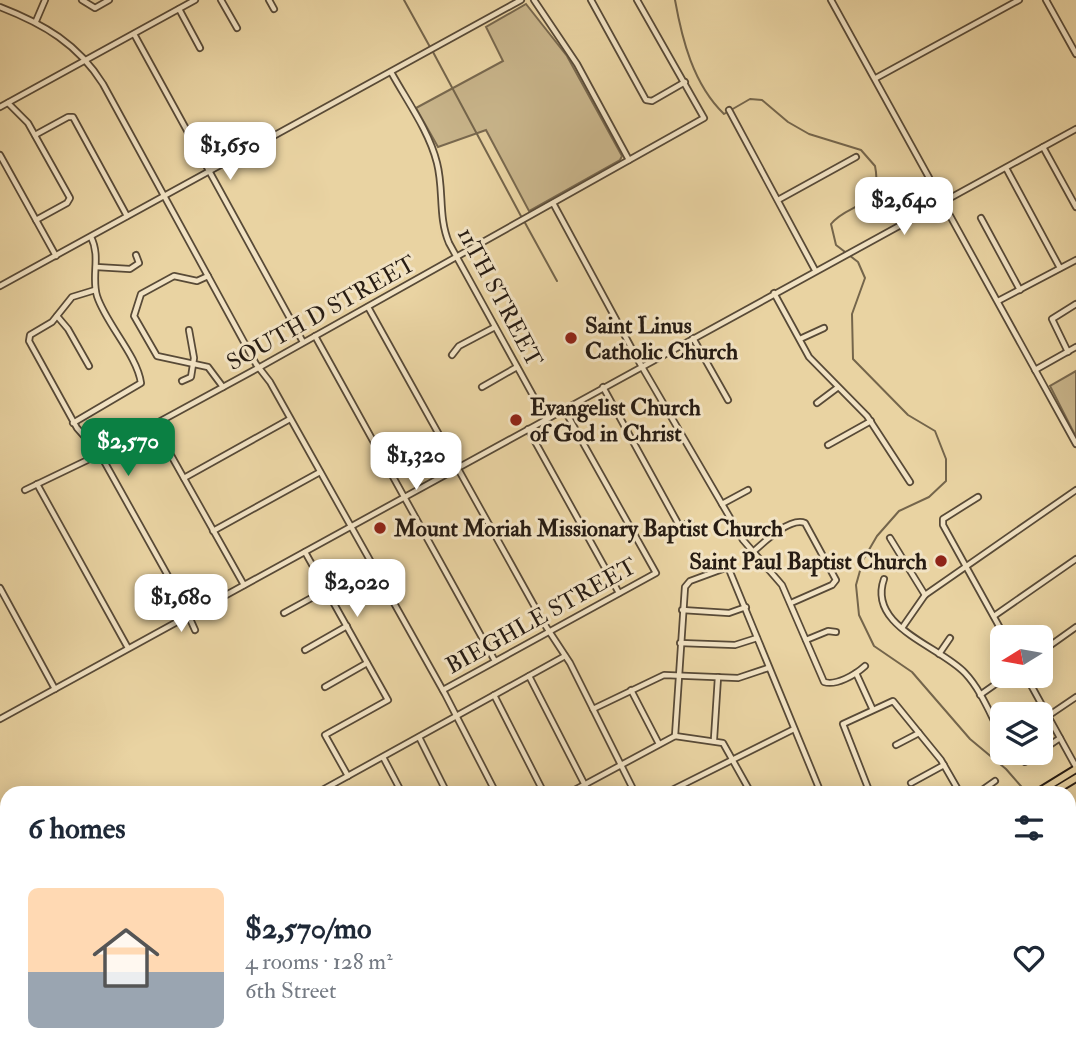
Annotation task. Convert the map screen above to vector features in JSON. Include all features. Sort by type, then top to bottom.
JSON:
[{"type":"main road","points":[[1048,786],[1076,768]]},
{"type":"street","points":[[36,22],[45,0]]},
{"type":"street","points":[[82,0],[94,8],[109,0]]},
{"type":"street","points":[[0,107],[195,0]]},
{"type":"street","points":[[221,0],[237,29]]},
{"type":"street","points":[[269,0],[274,9]]},
{"type":"street","points":[[0,286],[521,0]]},
{"type":"street","points":[[534,0],[578,64],[629,160]]},
{"type":"street","points":[[591,0],[646,100],[652,101],[685,82],[673,68],[637,0]]},
{"type":"street","points":[[831,0],[1076,444]]},
{"type":"street","points":[[876,78],[1019,0]]},
{"type":"street","points":[[1046,0],[1076,54]]},
{"type":"street","points":[[0,7],[36,22],[66,40],[86,61],[103,85],[259,367],[443,690],[492,786]]},
{"type":"street","points":[[179,9],[200,48]]},
{"type":"street","points":[[134,34],[303,342]]},
{"type":"street","name":"11TH STREET","points":[[391,72],[434,153],[440,176],[443,224],[456,258],[546,419]]},
{"type":"street","name":"SOUTH D STREET","points":[[26,490],[154,425],[704,118],[685,82]]},
{"type":"street","points":[[8,103],[35,135],[70,198],[67,203],[36,220]]},
{"type":"street","points":[[729,110],[815,270]]},
{"type":"street","points":[[35,135],[68,117],[73,117],[127,216]]},
{"type":"street","points":[[0,719],[1076,129]]},
{"type":"street","points":[[1043,147],[1076,207]]},
{"type":"street","points":[[0,155],[56,257]]},
{"type":"street","points":[[778,200],[856,157]]},
{"type":"street","points":[[1006,168],[1060,268]]},
{"type":"street","points":[[553,203],[722,504],[752,552],[777,575],[826,684],[856,674],[864,666]]},
{"type":"street","points":[[981,218],[1020,290]]},
{"type":"street","points":[[73,423],[141,383],[95,290],[96,248],[91,237]]},
{"type":"street","points":[[96,267],[130,270],[139,262],[136,256]]},
{"type":"street","points":[[998,301],[1076,260]]},
{"type":"street","points":[[208,276],[197,281],[171,277],[141,295],[134,312],[135,319],[157,356],[209,368],[223,387]]},
{"type":"street","points":[[95,290],[72,297],[57,316],[29,338],[73,423],[100,454],[195,631]]},
{"type":"street","points":[[774,293],[810,357],[871,421],[910,482]]},
{"type":"street","points":[[1068,352],[1052,318],[1076,304]]},
{"type":"street","points":[[368,307],[565,656],[632,786]]},
{"type":"street","points":[[57,316],[68,329],[89,366]]},
{"type":"street","points":[[452,355],[459,346],[495,327]]},
{"type":"street","points":[[800,340],[824,328]]},
{"type":"street","points":[[182,381],[191,377],[193,364],[189,330]]},
{"type":"street","points":[[315,336],[495,661]]},
{"type":"street","points":[[693,338],[728,400]]},
{"type":"street","points":[[1035,370],[1076,347]]},
{"type":"street","points":[[482,387],[517,367]]},
{"type":"street","points":[[603,387],[680,527]]},
{"type":"street","points":[[817,403],[837,388]]},
{"type":"street","name":"BIEGHLE STREET","points":[[443,690],[656,573],[564,409]]},
{"type":"street","points":[[184,478],[290,419]]},
{"type":"street","points":[[828,445],[871,421]]},
{"type":"street","points":[[154,425],[244,585]]},
{"type":"street","points":[[527,429],[619,593]]},
{"type":"street","points":[[213,531],[320,472]]},
{"type":"street","points":[[37,484],[128,648]]},
{"type":"street","points":[[722,504],[748,490]]},
{"type":"street","points":[[902,628],[925,595],[1076,490]]},
{"type":"street","points":[[978,497],[942,522],[999,625]]},
{"type":"street","points":[[667,534],[690,522]]},
{"type":"street","points":[[752,552],[770,537],[798,522],[805,523],[836,580],[832,585],[790,603]]},
{"type":"street","points":[[890,538],[925,595]]},
{"type":"street","points":[[305,552],[388,700],[325,735],[348,776]]},
{"type":"street","points":[[994,616],[1076,559]]},
{"type":"street","points":[[675,736],[684,591],[688,582],[728,567],[817,786]]},
{"type":"street","points":[[884,579],[882,602],[891,618],[961,669],[990,714]]},
{"type":"street","points":[[0,588],[55,689]]},
{"type":"street","points":[[284,613],[326,590]]},
{"type":"street","points":[[682,610],[729,613],[746,607]]},
{"type":"street","points":[[305,650],[347,626]]},
{"type":"street","points":[[1054,643],[1076,627]]},
{"type":"street","points":[[806,640],[828,631],[836,632]]},
{"type":"street","points":[[680,643],[735,645],[757,638]]},
{"type":"street","points":[[939,654],[950,638]]},
{"type":"street","points":[[330,786],[565,656]]},
{"type":"street","points":[[325,687],[367,663]]},
{"type":"street","points":[[593,709],[658,676],[743,678],[768,668]]},
{"type":"street","points":[[856,674],[873,708]]},
{"type":"street","points":[[529,676],[584,784]]},
{"type":"street","points":[[714,739],[718,677]]},
{"type":"street","points":[[980,695],[990,688]]},
{"type":"street","points":[[631,690],[659,744]]},
{"type":"street","points":[[494,695],[540,786]]},
{"type":"street","points":[[1053,712],[1076,696]]},
{"type":"street","points":[[867,786],[843,724],[873,708],[895,702],[944,765],[956,786]]},
{"type":"street","points":[[1053,725],[1075,760],[1076,768]]},
{"type":"street","points":[[679,786],[794,729]]},
{"type":"street","points":[[896,745],[919,733]]},
{"type":"street","points":[[581,786],[675,736],[714,739],[725,744],[748,786]]},
{"type":"street","points":[[419,737],[444,786]]},
{"type":"street","points":[[1053,743],[1060,738]]},
{"type":"street","points":[[383,757],[398,786]]},
{"type":"street","points":[[911,783],[944,765]]},
{"type":"street","points":[[987,786],[995,780]]},
{"type":"shaded area","points":[[526,4],[567,56],[622,156],[620,160],[529,211],[486,130],[438,147],[416,108],[503,61],[486,27]]},
{"type":"shaded area","points":[[1076,371],[1076,437],[1050,386]]},
{"type":"waterway","points":[[404,0],[430,47]]},
{"type":"waterway","points":[[675,0],[685,45],[697,75],[704,89],[724,114],[750,99],[762,100],[788,122],[809,134],[861,150],[875,166],[876,180],[870,197],[831,224],[836,245],[858,262],[865,278],[852,314],[853,359],[908,415],[935,431],[946,459],[946,481],[929,497],[899,511],[877,536],[863,560],[856,585],[859,615],[874,646],[912,672],[970,739],[1006,769],[1021,786]]},
{"type":"waterway","points":[[433,52],[522,218]]},
{"type":"waterway","points":[[524,221],[557,281]]},
{"type":"place","name":"Saint Linus Catholic Church","points":[[571,338]]},
{"type":"place","name":"Evangelist Church of God in Christ","points":[[516,420]]},
{"type":"place","name":"Mount Moriah Missionary Baptist Church","points":[[380,528]]},
{"type":"place","name":"Saint Paul Baptist Church","points":[[941,561]]}]
